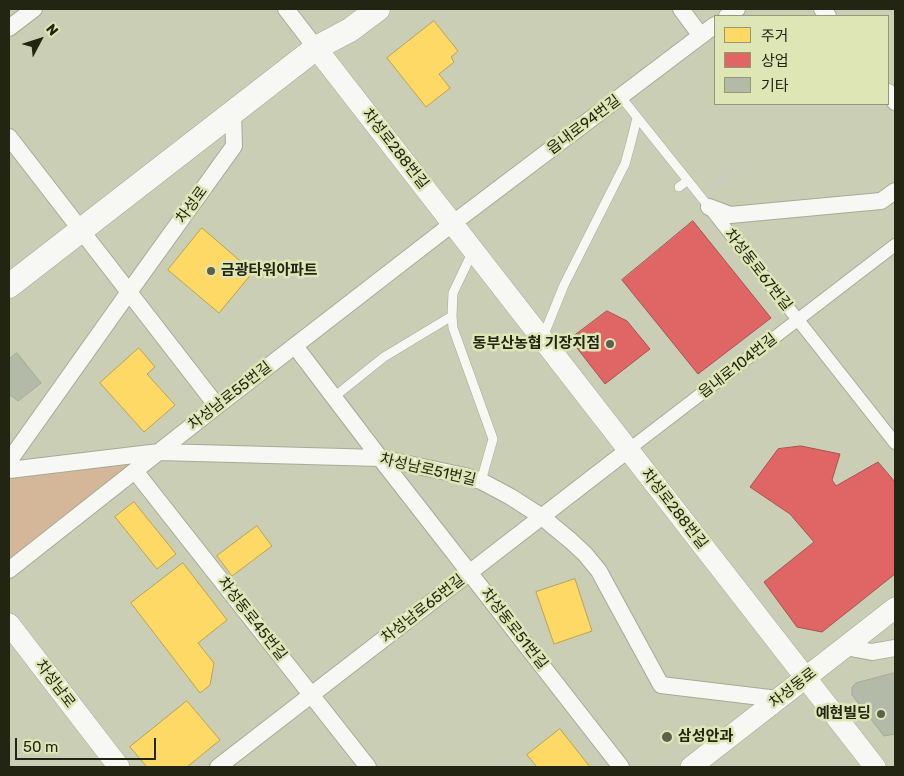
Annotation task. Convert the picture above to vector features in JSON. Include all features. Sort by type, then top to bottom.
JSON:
[{"type":"main road","points":[[9,286],[354,19],[378,9]]},
{"type":"street","points":[[9,28],[34,9]]},
{"type":"street","points":[[286,9],[316,48]]},
{"type":"street","points":[[681,9],[701,36]]},
{"type":"street","name":"읍내로94번길","points":[[452,224],[714,27]]},
{"type":"street","name":"차성로288번길","points":[[316,48],[875,767]]},
{"type":"street","name":"차성로","points":[[129,292],[234,146],[233,112]]},
{"type":"street","points":[[9,136],[217,406]]},
{"type":"street","points":[[704,202],[730,215],[881,201],[895,191]]},
{"type":"street","name":"차성동로67번길","points":[[704,202],[895,443]]},
{"type":"street","name":"차성남로55번길","points":[[9,570],[452,224]]},
{"type":"street","name":"읍내로104번길","points":[[628,450],[895,245]]},
{"type":"street","points":[[9,461],[129,292]]},
{"type":"street","name":"차성동로51번길","points":[[295,346],[621,767]]},
{"type":"street","name":"차성남로65번길","points":[[218,767],[628,450]]},
{"type":"street","name":"차성남로51번길","points":[[9,470],[159,452],[380,458],[465,476],[481,481],[542,517],[585,554],[599,571],[661,685],[778,699]]},
{"type":"street","name":"차성동로45번길","points":[[135,471],[368,767]]},
{"type":"street","name":"차성동로","points":[[691,767],[895,608]]},
{"type":"street","name":"차성남로","points":[[9,624],[119,767]]},
{"type":"street","points":[[845,647],[872,652],[895,648]]},
{"type":"lane","name":"차성동로67번길","points":[[621,97],[704,202]]},
{"type":"lane","points":[[542,339],[564,285],[625,164],[637,118]]},
{"type":"lane","points":[[679,187],[687,181]]},
{"type":"lane","points":[[473,251],[453,293],[452,316],[453,328],[493,439],[481,481]]},
{"type":"lane","points":[[334,397],[384,357],[452,316]]},
{"type":"path","points":[[704,202],[738,166]]},
{"type":"shaded area","points":[[127,464],[129,467],[9,560],[9,478]]},
{"type":"building: 주거","points":[[434,21],[458,51],[451,57],[454,62],[439,74],[450,88],[426,107],[387,58]]},
{"type":"building: 주거","name":"금광타워아파트","points":[[202,228],[253,272],[219,313],[168,270]]},
{"type":"building: 주거","points":[[139,348],[155,367],[147,374],[175,405],[144,432],[100,383]]},
{"type":"building: 주거","points":[[134,502],[176,554],[157,569],[115,517]]},
{"type":"building: 주거","points":[[257,526],[272,546],[232,576],[217,556]]},
{"type":"building: 주거","points":[[183,563],[227,620],[198,643],[214,663],[210,685],[200,693],[131,603]]},
{"type":"building: 주거","points":[[575,579],[592,631],[554,644],[536,592]]},
{"type":"building: 주거","points":[[187,701],[220,740],[187,767],[147,767],[130,747]]},
{"type":"building: 주거","points":[[560,729],[590,767],[537,767],[527,755]]},
{"type":"building: 상업","points":[[693,221],[771,318],[698,374],[622,280]]},
{"type":"building: 상업","name":"동부산농협 기장지점","points":[[607,311],[627,321],[650,349],[605,384],[570,339]]},
{"type":"building: 상업","points":[[801,446],[840,454],[832,480],[836,486],[878,462],[895,482],[895,574],[822,632],[797,627],[764,582],[814,542],[790,514],[750,487],[778,449]]},
{"type":"building: 기타","points":[[17,353],[41,383],[18,401],[9,394],[9,359]]},
{"type":"building: 기타","name":"예현빌딩","points":[[895,673],[895,734],[884,736],[852,695],[852,687],[856,683]]},
{"type":"place","name":"금광타워아파트","points":[[211,271]]},
{"type":"place","name":"동부산농협 기장지점","points":[[610,344]]},
{"type":"place","name":"예현빌딩","points":[[881,714]]},
{"type":"place","name":"삼성안과","points":[[667,737]]}]
